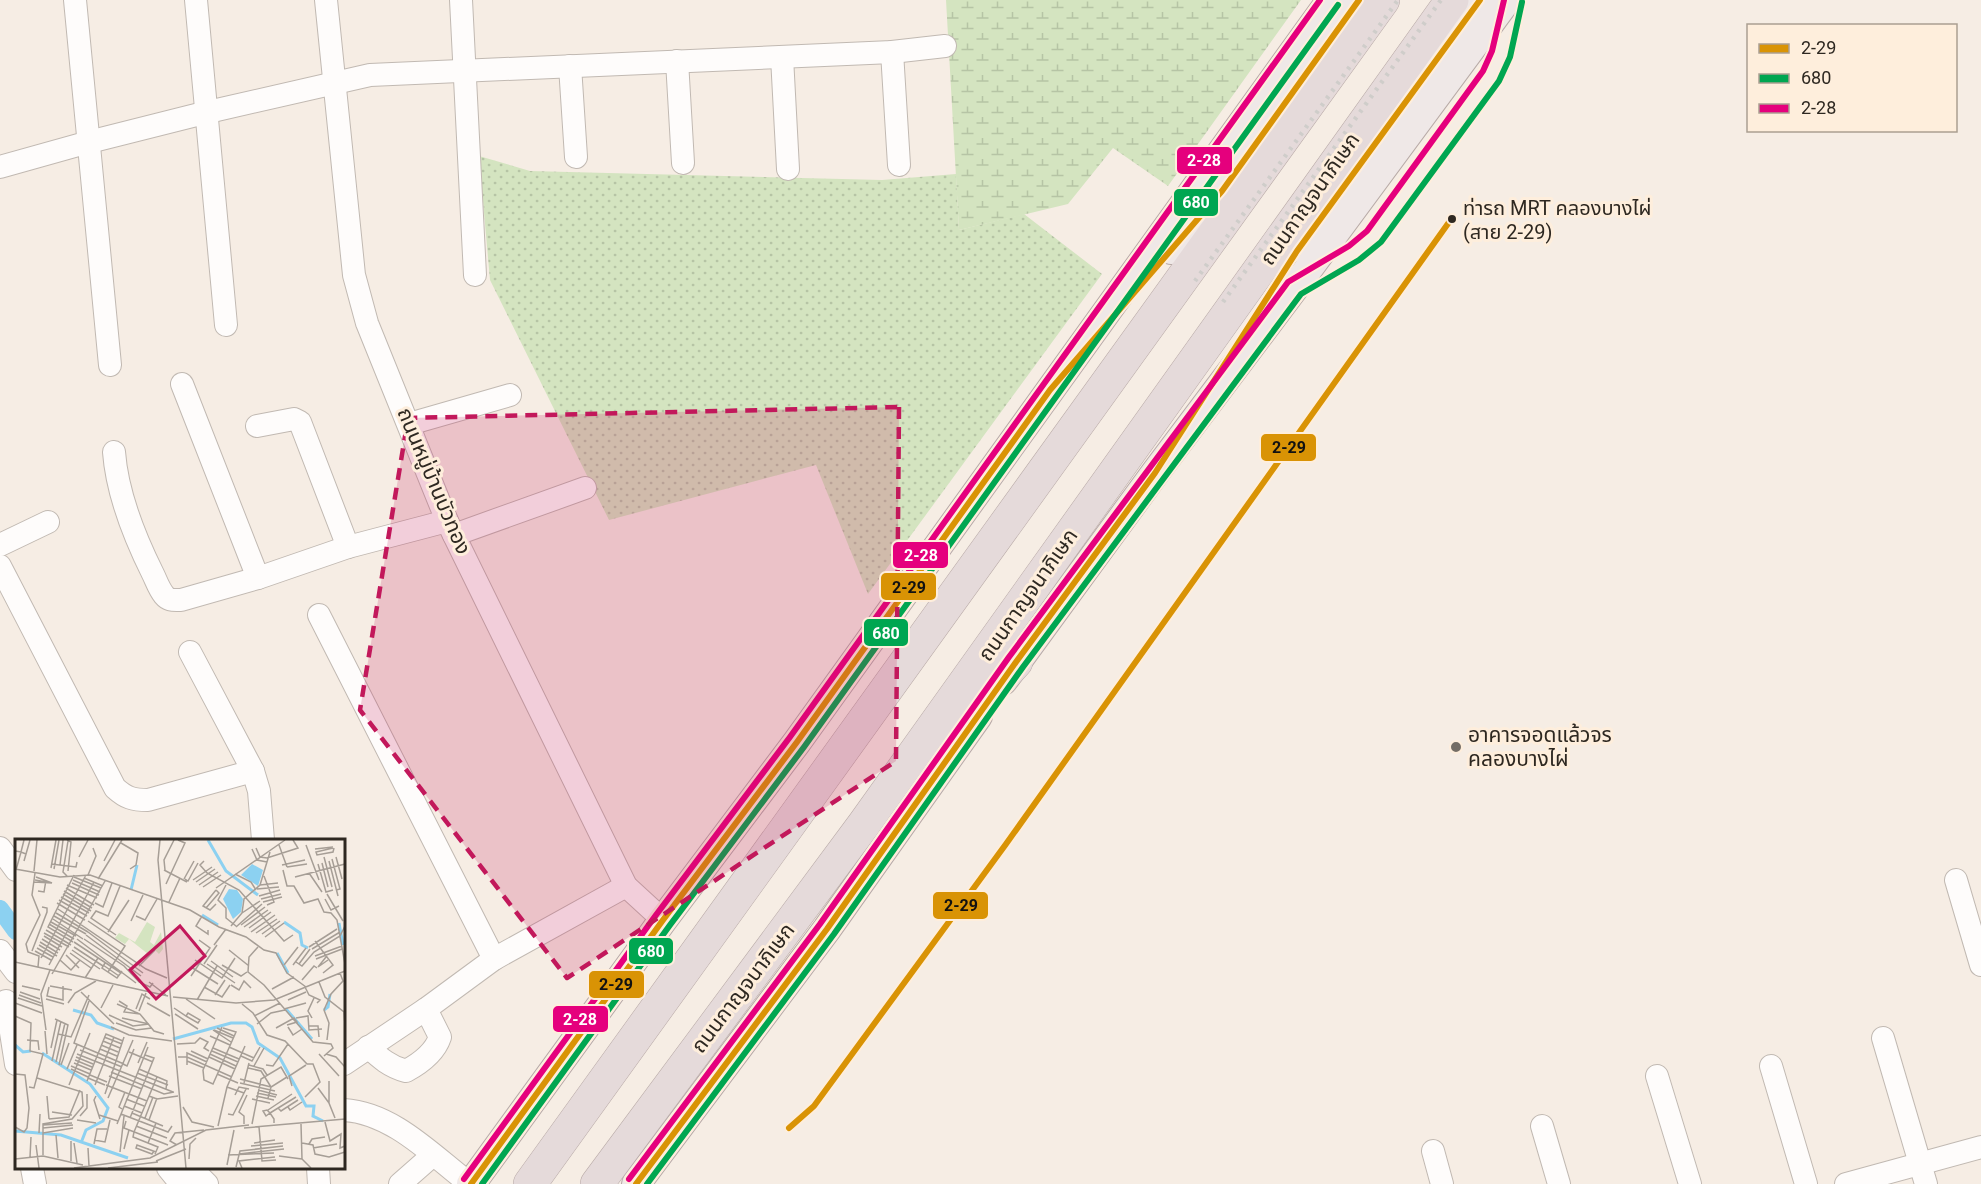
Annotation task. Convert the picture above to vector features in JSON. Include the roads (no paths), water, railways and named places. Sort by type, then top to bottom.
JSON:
[{"type":"highway","points":[[530,1184],[1383,0]]},
{"type":"highway","name":"ถนนกาญจนาภิเษก","points":[[597,1184],[1467,5]]},
{"type":"highway","points":[[864,824],[1016,662]]},
{"type":"main road","points":[[470,1184],[663,920],[797,742],[1331,0]]},
{"type":"main road","points":[[1050,390],[1222,191],[1359,0]]},
{"type":"main road","points":[[636,1184],[833,920],[1016,662],[1155,473],[1507,0]]},
{"type":"main road","points":[[1155,473],[1297,251],[1467,5]]},
{"type":"street","points":[[75,0],[110,365]]},
{"type":"street","points":[[196,0],[226,325]]},
{"type":"street","name":"ถนนหมู่บ้านบัวทอง","points":[[326,0],[357,292],[367,323],[451,528],[626,886],[663,920]]},
{"type":"street","points":[[461,0],[476,275]]},
{"type":"street","points":[[0,167],[208,112],[370,75],[892,52],[945,46]]},
{"type":"street","points":[[892,52],[899,165]]},
{"type":"street","points":[[782,57],[788,169]]},
{"type":"street","points":[[677,61],[683,163]]},
{"type":"street","points":[[570,66],[576,157]]},
{"type":"street","points":[[182,384],[258,578]]},
{"type":"street","points":[[409,424],[510,395]]},
{"type":"street","points":[[257,426],[294,419],[300,422],[348,548]]},
{"type":"street","points":[[114,452],[120,490],[147,562],[163,594],[171,600],[181,600],[258,578],[348,548],[451,528],[585,488]]},
{"type":"street","points":[[0,545],[48,522]]},
{"type":"street","points":[[0,566],[116,788],[125,797],[133,800],[148,800],[253,771]]},
{"type":"street","points":[[319,615],[494,959]]},
{"type":"street","points":[[190,652],[253,771],[259,791],[263,839]]},
{"type":"street","points":[[0,848],[15,869]]},
{"type":"street","points":[[1956,880],[1981,965]]},
{"type":"street","points":[[345,1063],[426,1009],[494,959],[626,886]]},
{"type":"street","points":[[7,1000],[15,1057]]},
{"type":"street","points":[[368,1047],[397,1069],[406,1071],[418,1065],[437,1045],[440,1037],[426,1009]]},
{"type":"street","points":[[1883,1038],[1923,1174]]},
{"type":"street","points":[[1771,1066],[1806,1184]]},
{"type":"street","points":[[1658,1076],[1690,1184]]},
{"type":"street","points":[[345,1110],[370,1114],[387,1122],[470,1184]]},
{"type":"street","points":[[1542,1126],[1559,1184]]},
{"type":"street","points":[[1846,1184],[1923,1174],[1981,1147]]},
{"type":"street","points":[[1433,1151],[1443,1184]]},
{"type":"street","points":[[400,1184],[433,1155]]},
{"type":"street","points":[[33,1169],[35,1184]]},
{"type":"street","points":[[170,1169],[181,1184]]},
{"type":"street","points":[[194,1169],[207,1184]]},
{"type":"street","points":[[318,1169],[319,1184]]},
{"type":"waterway","points":[[0,909],[15,930]]},
{"type":"railway","points":[[1195,281],[1398,0]]},
{"type":"railway","points":[[1223,302],[1441,0]]},
{"type":"place","name":"ท่ารถ MRT คลองบางไผ่ (สาย 2-29)","points":[[1452,219]]},
{"type":"place","name":"อาคารจอดแล้วจร คลองบางไผ่","points":[[1456,747]]}]
